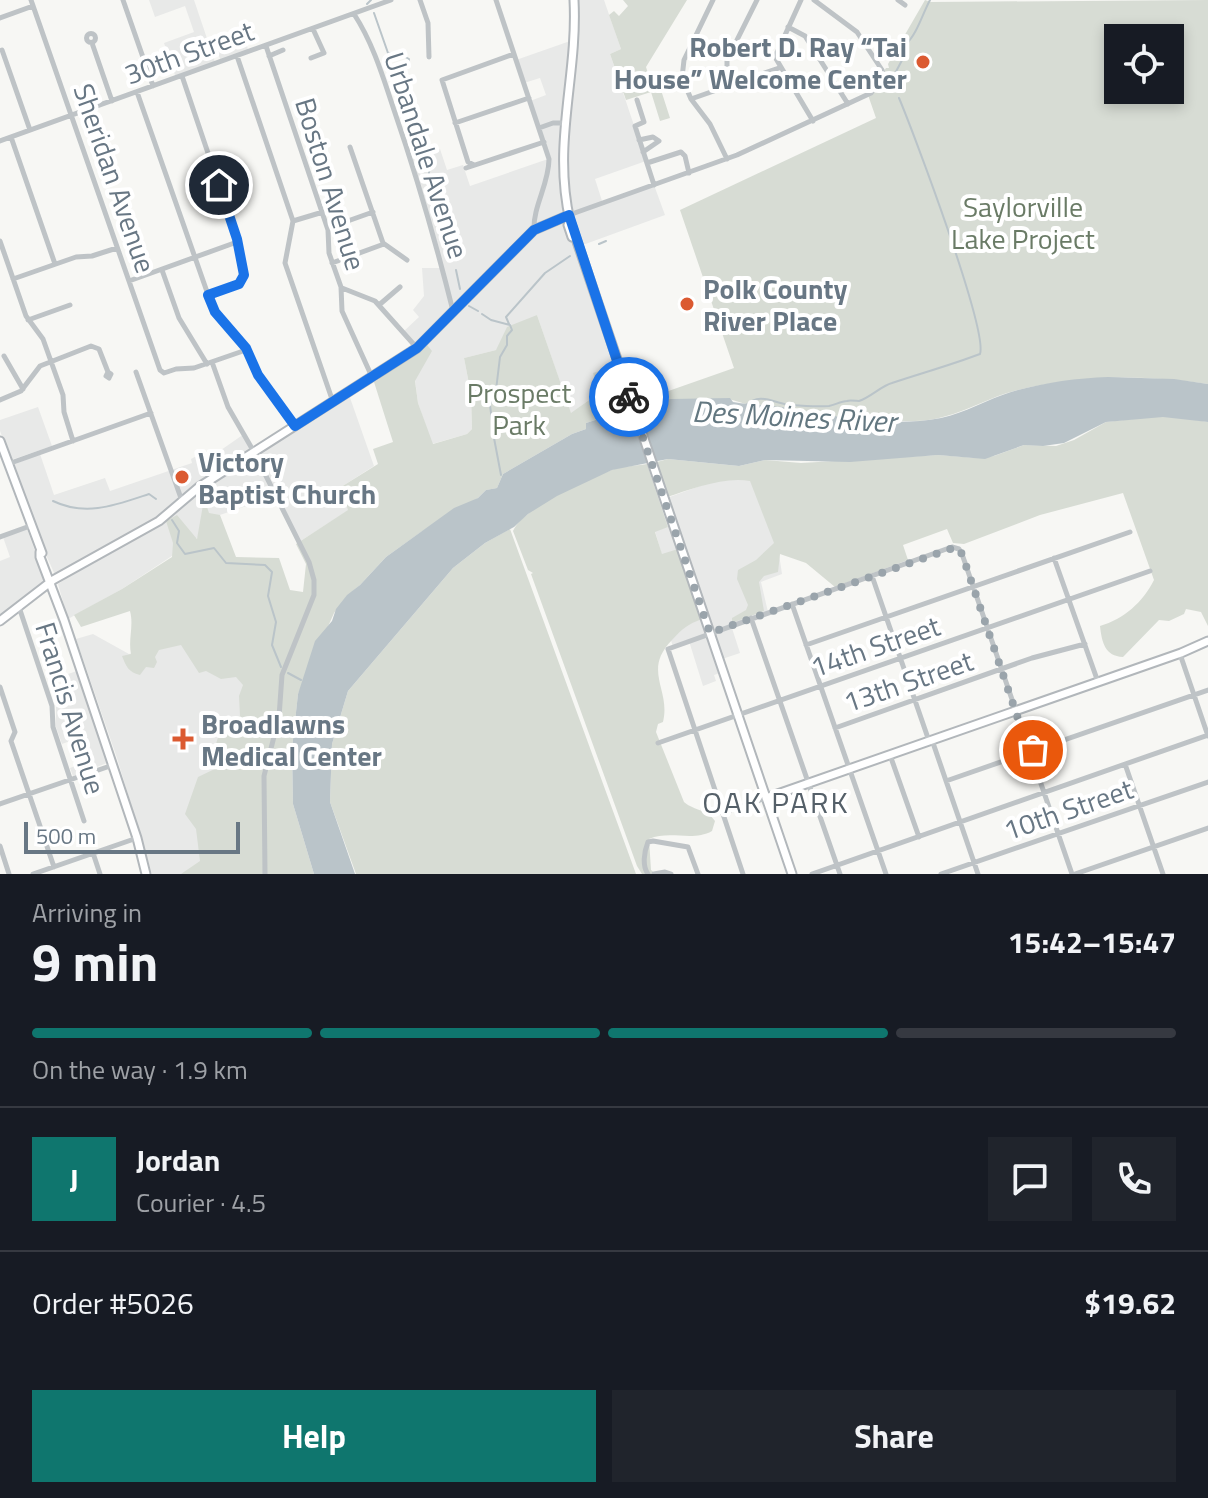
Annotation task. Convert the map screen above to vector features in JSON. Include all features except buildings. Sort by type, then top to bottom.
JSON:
[{"type":"main road","points":[[574,0],[575,24],[564,123],[564,178],[570,222],[573,223],[792,874]]},
{"type":"main road","points":[[0,621],[68,573],[159,521],[199,487],[417,348],[534,230],[548,222],[570,222]]},
{"type":"main road","points":[[548,222],[570,222]]},
{"type":"main road","points":[[0,441],[40,552],[44,555],[146,874]]},
{"type":"main road","points":[[766,798],[1180,654],[1208,641]]},
{"type":"street","points":[[123,0],[153,86]]},
{"type":"street","name":"30th Street","points":[[0,141],[391,0]]},
{"type":"street","points":[[420,0],[428,23],[429,57]]},
{"type":"street","points":[[498,0],[499,11],[549,159],[548,176],[534,230]]},
{"type":"street","points":[[713,0],[682,66],[684,85],[710,124],[727,159]]},
{"type":"street","points":[[733,84],[727,60],[757,0]]},
{"type":"street","points":[[801,0],[775,52],[779,68],[813,121]]},
{"type":"street","points":[[570,222],[654,185],[727,159],[871,93],[883,76],[882,70],[857,32],[814,0]]},
{"type":"street","points":[[898,0],[905,5]]},
{"type":"street","points":[[0,18],[32,3]]},
{"type":"street","name":"Sheridan Avenue","points":[[32,3],[160,370],[166,373],[210,363]]},
{"type":"street","name":"Urbandale Avenue","points":[[354,14],[375,54],[413,165],[437,241],[453,311]]},
{"type":"street","points":[[788,27],[807,40],[848,104]]},
{"type":"street","points":[[311,58],[324,53],[313,29]]},
{"type":"street","points":[[92,43],[112,101]]},
{"type":"street","name":"Boston Avenue","points":[[266,46],[328,228],[332,263],[341,287],[342,311],[372,377]]},
{"type":"street","points":[[2,50],[30,130]]},
{"type":"street","points":[[269,56],[283,50]]},
{"type":"street","points":[[474,165],[468,162],[442,83],[444,78],[514,54]]},
{"type":"street","points":[[237,56],[293,221],[285,263],[333,402]]},
{"type":"street","points":[[691,99],[779,68]]},
{"type":"street","points":[[182,76],[244,272],[239,284],[208,295]]},
{"type":"street","points":[[137,92],[215,312],[246,350],[258,375],[295,426]]},
{"type":"street","points":[[455,123],[529,98]]},
{"type":"street","points":[[637,100],[644,122],[635,126],[654,185]]},
{"type":"street","points":[[539,128],[564,123]]},
{"type":"street","points":[[11,137],[55,264]]},
{"type":"street","points":[[639,140],[653,137],[659,141],[643,152]]},
{"type":"street","points":[[466,168],[544,142]]},
{"type":"street","points":[[350,147],[384,244],[407,260]]},
{"type":"street","points":[[647,163],[681,152],[689,173]]},
{"type":"street","points":[[293,221],[323,212]]},
{"type":"street","points":[[328,228],[373,212]]},
{"type":"street","points":[[0,241],[28,320],[39,333],[51,361],[63,395],[64,412],[73,441]]},
{"type":"street","points":[[129,281],[237,242]]},
{"type":"street","points":[[332,263],[384,244]]},
{"type":"street","points":[[13,279],[117,248]]},
{"type":"street","points":[[162,270],[179,318],[210,363],[228,407],[313,571],[315,584],[312,600],[282,675],[279,717],[264,776],[265,874]]},
{"type":"street","points":[[341,287],[347,292],[370,298],[379,305],[417,348]]},
{"type":"street","points":[[379,305],[400,287]]},
{"type":"street","points":[[28,320],[70,305]]},
{"type":"street","points":[[0,400],[23,389],[37,369],[91,346],[99,349],[108,372]]},
{"type":"street","points":[[210,363],[246,350]]},
{"type":"street","points":[[4,356],[23,389]]},
{"type":"street","points":[[136,372],[182,502]]},
{"type":"street","points":[[8,464],[151,413]]},
{"type":"street","points":[[0,537],[30,526]]},
{"type":"street","points":[[806,645],[1130,532]]},
{"type":"street","points":[[743,874],[668,649],[952,547],[961,551],[1073,874],[1208,828]]},
{"type":"street","points":[[1054,558],[1098,682]]},
{"type":"street","name":"14th Street","points":[[658,743],[1150,571]]},
{"type":"street","points":[[872,576],[978,874]]},
{"type":"street","points":[[792,604],[886,874]]},
{"type":"street","name":"Francis Avenue","points":[[19,607],[52,706],[53,727],[84,821]]},
{"type":"street","points":[[751,618],[840,874]]},
{"type":"street","name":"13th Street","points":[[835,728],[1001,669],[1085,644]]},
{"type":"street","points":[[812,874],[1208,735],[1180,654]]},
{"type":"street","points":[[0,687],[15,734],[11,741],[54,867]]},
{"type":"street","points":[[946,781],[1208,690]]},
{"type":"street","points":[[890,754],[919,837]]},
{"type":"street","points":[[1125,764],[1163,874]]},
{"type":"street","points":[[0,804],[113,765]]},
{"type":"street","name":"10th Street","points":[[941,874],[1208,782]]},
{"type":"street","points":[[722,813],[766,798]]},
{"type":"street","points":[[33,874],[137,838]]},
{"type":"street","points":[[671,874],[651,874],[645,865],[645,850],[650,841],[686,846],[698,874]]},
{"type":"street","points":[[0,846],[9,874]]},
{"type":"street","points":[[93,853],[100,874]]},
{"type":"shaded area","points":[[149,0],[194,0],[215,62],[220,59],[213,38],[241,29],[249,52],[176,78],[164,43],[194,32],[185,6],[155,17]]},
{"type":"shaded area","points":[[574,0],[604,0],[621,49],[610,54],[646,161],[595,179],[603,204],[654,185],[665,215],[580,246],[625,383],[600,391],[571,414],[537,315],[496,350],[464,358],[471,394],[472,429],[467,434],[432,444],[418,403],[415,380],[417,348],[403,332],[419,317],[413,310],[424,296],[422,268],[442,268],[411,159],[440,149],[447,170],[463,165],[470,186],[548,159],[530,101],[546,95],[540,78],[524,83],[516,60],[573,40]]},
{"type":"shaded area","points":[[348,392],[374,466],[341,487],[349,510],[299,542],[276,496],[211,518],[212,525],[190,544],[122,589],[68,619],[58,584],[159,520],[164,513],[55,575],[34,528],[13,465],[40,454],[54,495],[105,478],[110,491],[192,463],[191,459],[206,451],[211,457],[244,434],[254,451]]},
{"type":"shaded area","points":[[38,407],[52,446],[11,460],[0,431],[0,420]]},
{"type":"shaded area","points":[[747,469],[779,554],[782,574],[761,582],[768,612],[731,625],[740,653],[719,660],[723,672],[714,675],[716,681],[703,686],[689,641],[673,647],[668,630],[704,618],[680,549],[662,555],[655,531],[673,525],[664,499]]},
{"type":"shaded area","points":[[27,529],[46,581],[0,616],[0,561],[10,557],[3,537]]},
{"type":"shaded area","name":"Broadlawns Medical Center","points":[[230,622],[266,685],[246,874],[152,874],[76,639],[93,634],[129,654]]},
{"type":"shaded area","points":[[77,671],[107,763],[73,776],[70,768],[90,760],[81,737],[62,744],[56,727],[56,707],[72,700],[65,675]]},
{"type":"green space","points":[[623,0],[687,0],[646,67],[654,92],[661,90],[670,118],[660,121],[651,92],[626,100],[610,54],[621,49],[609,15],[614,11],[619,16],[628,6]]},
{"type":"green space","name":"Saylorville Lake Project","points":[[925,0],[1208,0],[1208,384],[1134,378],[1062,382],[1014,391],[941,418],[915,421],[833,416],[726,399],[667,401],[638,406],[629,381],[650,374],[657,395],[734,368],[680,210],[876,118],[868,95],[889,68],[888,64]]},
{"type":"green space","name":"Prospect Park","points":[[537,315],[571,413],[603,390],[597,386],[593,373],[612,367],[629,409],[586,423],[586,429],[503,474],[497,488],[486,490],[386,557],[334,613],[298,694],[292,749],[293,804],[314,874],[181,874],[200,861],[196,829],[185,814],[198,777],[223,765],[216,744],[218,726],[240,716],[239,696],[243,685],[236,677],[221,679],[206,671],[199,673],[181,645],[159,650],[154,668],[146,667],[140,675],[136,674],[128,668],[122,656],[131,654],[130,611],[81,627],[74,615],[172,557],[173,543],[166,521],[177,515],[197,539],[203,505],[206,504],[209,513],[220,515],[236,557],[279,558],[290,590],[303,592],[306,564],[296,544],[348,510],[341,487],[378,464],[373,449],[393,442],[374,382],[379,379],[377,373],[424,341],[432,351],[415,381],[418,403],[433,444],[467,434],[472,429],[471,394],[464,358],[496,350],[507,327]]},
{"type":"green space","points":[[1178,417],[1208,422],[1208,626],[1201,612],[1186,609],[1184,614],[1169,621],[1159,620],[1123,657],[1108,651],[1100,626],[1132,609],[1154,580],[1123,493],[1040,515],[964,544],[953,543],[947,529],[903,545],[908,560],[835,587],[806,563],[780,554],[778,572],[764,576],[759,582],[764,611],[732,623],[732,618],[746,610],[748,605],[737,579],[738,570],[756,560],[774,543],[750,481],[719,482],[667,497],[657,462],[668,459],[739,466],[765,460],[801,463],[938,455],[977,458],[994,456],[1024,445],[1056,446],[1106,422]]},
{"type":"green space","points":[[647,464],[668,527],[655,532],[662,554],[678,549],[702,619],[679,633],[663,651],[658,671],[664,700],[663,722],[658,724],[656,732],[684,802],[715,821],[712,831],[705,834],[649,839],[651,870],[656,874],[642,874],[637,866],[533,573],[528,570],[513,531],[529,513],[570,488],[614,469]]},
{"type":"green space","points":[[510,529],[636,874],[356,874],[330,802],[332,744],[348,691],[453,568],[485,543]]},
{"type":"water","name":"Des Moines River","points":[[1108,377],[1174,379],[1208,384],[1208,422],[1163,417],[1106,422],[1064,443],[1024,445],[985,459],[938,455],[850,462],[765,460],[739,466],[668,459],[612,470],[557,496],[528,514],[453,568],[348,691],[332,744],[330,802],[355,874],[314,874],[293,804],[292,749],[298,694],[315,641],[332,621],[336,609],[347,595],[386,557],[454,508],[478,498],[486,490],[497,488],[503,474],[586,429],[586,423],[671,399],[730,398],[733,402],[861,420],[921,421],[950,416],[1002,395],[1035,386]]},
{"type":"waterway","points":[[367,4],[371,0]]},
{"type":"waterway","points":[[895,87],[892,79],[908,49],[906,44],[930,0]]},
{"type":"waterway","points":[[374,13],[388,53],[409,59],[402,73],[408,91],[408,115],[430,151],[429,173]]},
{"type":"waterway","name":"Des Moines River","points":[[745,406],[757,399],[815,406],[859,401],[888,384],[980,354],[973,309],[962,271],[899,98]]},
{"type":"waterway","points":[[599,244],[606,241]]},
{"type":"waterway","points":[[509,324],[506,317],[545,273],[570,256]]},
{"type":"waterway","points":[[456,270],[460,289]]},
{"type":"waterway","points":[[469,306],[478,311]]},
{"type":"waterway","points":[[482,314],[510,325],[512,330],[500,357],[496,390],[490,405],[493,429]]},
{"type":"waterway","points":[[494,438],[501,475]]},
{"type":"waterway","points":[[53,501],[89,509],[149,494],[156,499]]},
{"type":"waterway","points":[[172,520],[179,531],[177,543],[185,554],[214,548],[226,563],[265,565],[272,572],[268,596],[276,622],[272,645],[281,667]]},
{"type":"waterway","points":[[288,673],[301,680]]},
{"type":"way so far","points":[[629,397],[710,633],[956,547],[962,554],[1029,751],[1033,750]]},
{"type":"place","name":"Robert D. Ray “Tai House” Welcome Center","points":[[923,62]]},
{"type":"place","name":"Polk County River Place","points":[[687,304]]},
{"type":"place","name":"Victory Baptist Church","points":[[182,477]]},
{"type":"place","name":"Broadlawns Medical Center","points":[[183,739]]},
{"type":"district","name":"OAK PARK","points":[[776,802]]},
{"type":"route","points":[[219,185],[237,239],[244,275],[239,284],[208,295],[215,312],[246,348],[258,375],[295,426],[417,348],[534,230],[569,215],[629,397]]}]
